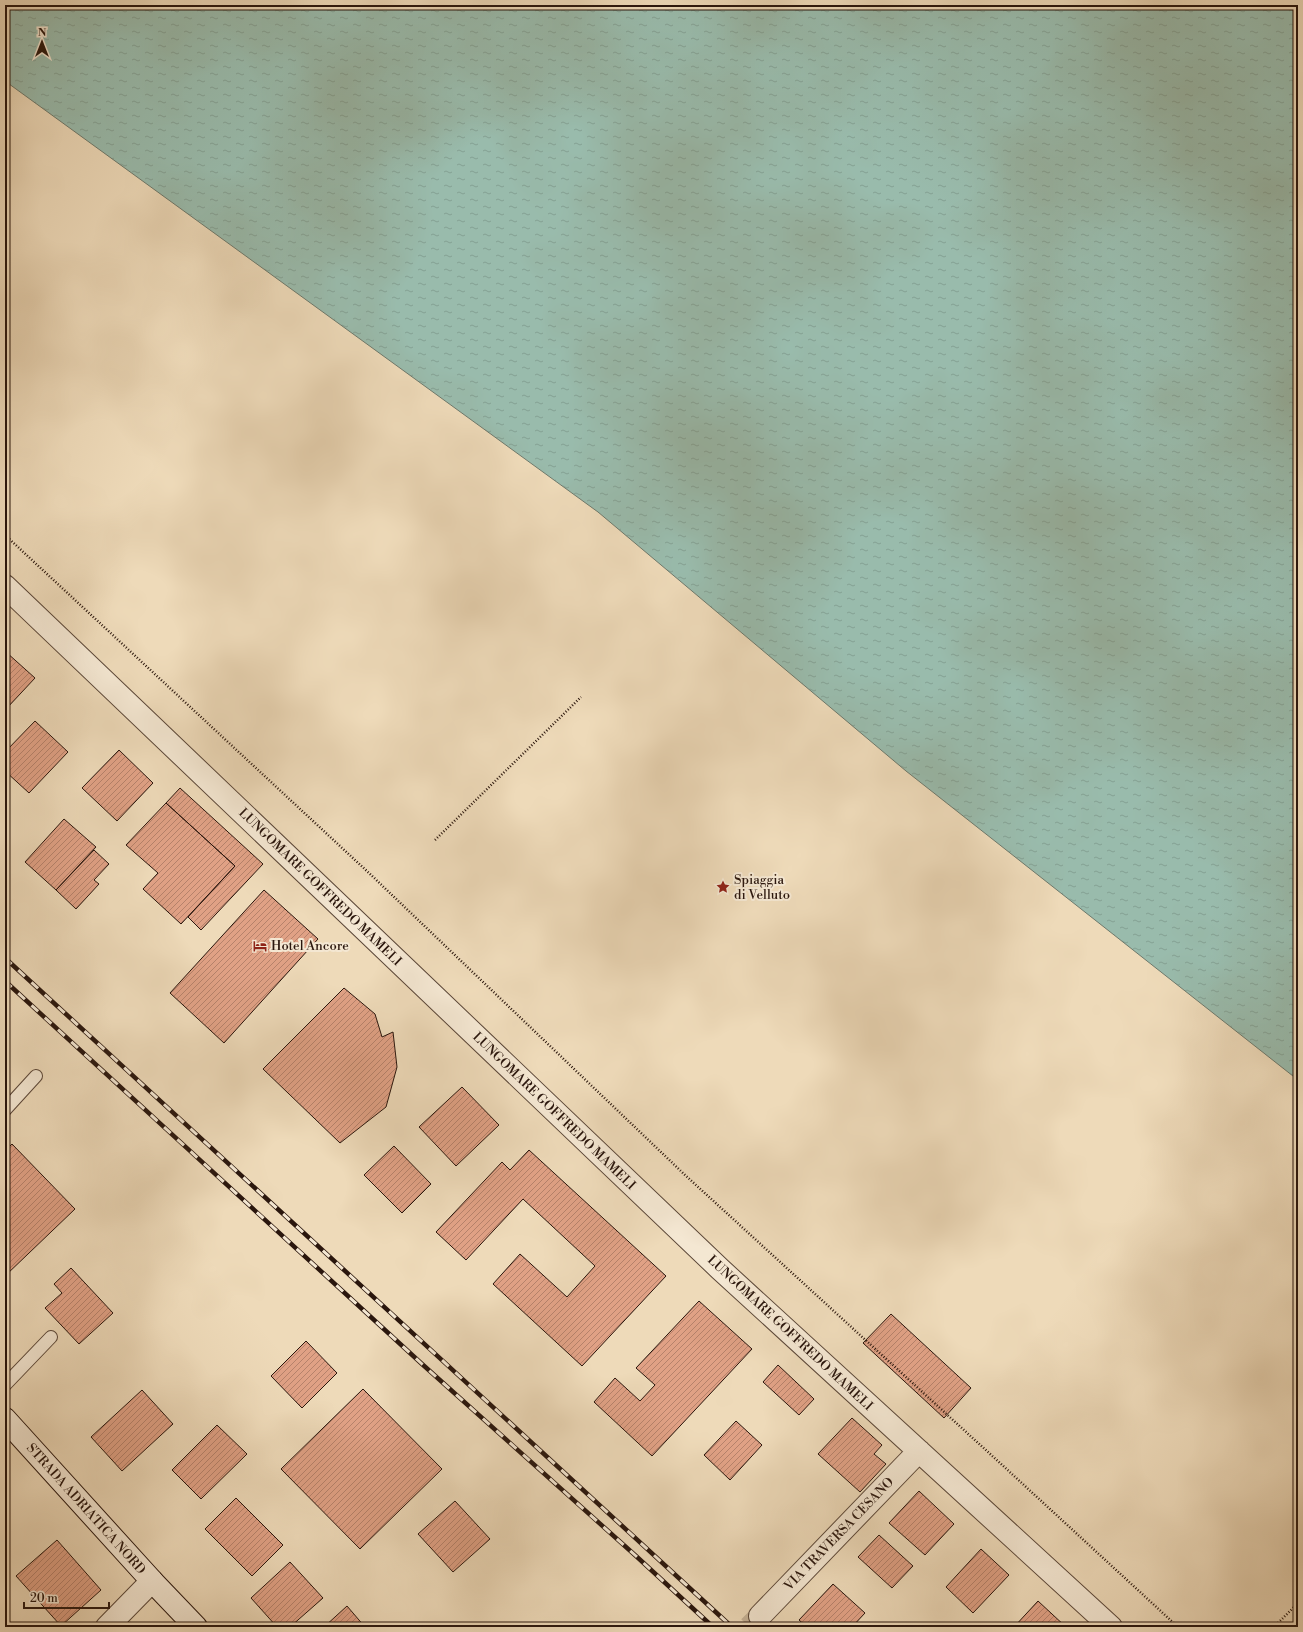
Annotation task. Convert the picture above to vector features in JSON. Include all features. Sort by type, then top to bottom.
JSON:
[{"type":"street","name":"LUNGOMARE GOFFREDO MAMELI","points":[[5,586],[720,1269],[1111,1627]]},
{"type":"street","name":"STRADA ADRIATICA NORD","points":[[5,1419],[152,1581],[196,1627]]},
{"type":"street","name":"VIA TRAVERSA CESANO","points":[[760,1616],[919,1451]]},
{"type":"street","name":"STRADA ADRIATICA NORD","points":[[106,1627],[152,1581]]},
{"type":"lane","points":[[5,1110],[36,1076]]},
{"type":"lane","points":[[5,1386],[51,1337]]},
{"type":"path","points":[[5,535],[369,874],[685,1175],[1178,1627]]},
{"type":"path","points":[[436,840],[581,697]]},
{"type":"path","points":[[1278,1623],[1298,1603]]},
{"type":"water","points":[[5,5],[1298,5],[1298,1080],[906,771],[598,512],[5,81]]},
{"type":"building","points":[[6,652],[35,678],[7,708],[5,706]]},
{"type":"building","points":[[35,721],[68,752],[29,793],[5,771],[5,752]]},
{"type":"building","points":[[119,750],[153,783],[117,821],[82,788]]},
{"type":"building","points":[[180,788],[263,864],[201,930],[188,917],[235,866],[166,803]]},
{"type":"building","points":[[166,803],[235,866],[181,924],[143,889],[158,873],[126,845]]},
{"type":"building","points":[[64,819],[96,847],[56,890],[25,862]]},
{"type":"building","points":[[94,850],[109,864],[94,880],[99,884],[76,909],[56,890]]},
{"type":"building","points":[[264,890],[318,939],[224,1043],[170,993]]},
{"type":"building","points":[[344,988],[375,1014],[382,1037],[393,1032],[397,1067],[386,1107],[340,1143],[263,1069]]},
{"type":"building","points":[[462,1087],[499,1125],[456,1166],[419,1127]]},
{"type":"building","points":[[12,1144],[75,1209],[5,1276],[5,1151]]},
{"type":"building","points":[[394,1146],[431,1184],[402,1213],[364,1175]]},
{"type":"building","points":[[529,1150],[666,1276],[582,1366],[493,1284],[520,1254],[567,1297],[595,1266],[523,1199],[466,1260],[436,1232],[502,1162],[510,1170]]},
{"type":"building","points":[[71,1268],[113,1313],[79,1344],[45,1308],[62,1293],[54,1284]]},
{"type":"building","points":[[699,1301],[752,1349],[652,1456],[594,1402],[615,1378],[640,1401],[655,1385],[636,1368]]},
{"type":"building","points":[[891,1314],[971,1388],[944,1418],[863,1343]]},
{"type":"building","points":[[306,1341],[337,1373],[302,1408],[271,1376]]},
{"type":"building","points":[[778,1365],[814,1399],[799,1415],[763,1382]]},
{"type":"building","points":[[363,1389],[442,1469],[360,1549],[281,1469]]},
{"type":"building","points":[[142,1390],[173,1424],[122,1471],[91,1437]]},
{"type":"building","points":[[852,1418],[882,1445],[874,1454],[886,1464],[860,1492],[818,1454]]},
{"type":"building","points":[[736,1421],[762,1445],[730,1480],[704,1455]]},
{"type":"building","points":[[217,1425],[247,1454],[201,1499],[172,1470]]},
{"type":"building","points":[[919,1491],[954,1524],[925,1555],[889,1523]]},
{"type":"building","points":[[236,1498],[283,1545],[252,1576],[205,1529]]},
{"type":"building","points":[[455,1501],[490,1539],[453,1572],[418,1534]]},
{"type":"building","points":[[879,1535],[913,1566],[892,1588],[858,1557]]},
{"type":"building","points":[[57,1540],[101,1590],[61,1626],[16,1576]]},
{"type":"building","points":[[981,1549],[1009,1575],[973,1613],[946,1587]]},
{"type":"building","points":[[290,1562],[323,1598],[290,1627],[277,1627],[251,1598]]},
{"type":"building","points":[[833,1584],[865,1613],[852,1627],[807,1627],[799,1620]]},
{"type":"building","points":[[1038,1601],[1066,1627],[1014,1627]]},
{"type":"building","points":[[347,1606],[365,1627],[324,1627]]},
{"type":"building","points":[[131,1622],[135,1627],[125,1627]]},
{"type":"tunnel","points":[[749,1627],[760,1616]]},
{"type":"railway","points":[[5,958],[732,1627]]},
{"type":"railway","points":[[5,981],[422,1364],[713,1627]]},
{"type":"place","name":"Spiaggia di Velluto","points":[[723,887]]},
{"type":"place","name":"Hotel Ancore","points":[[260,946]]}]
